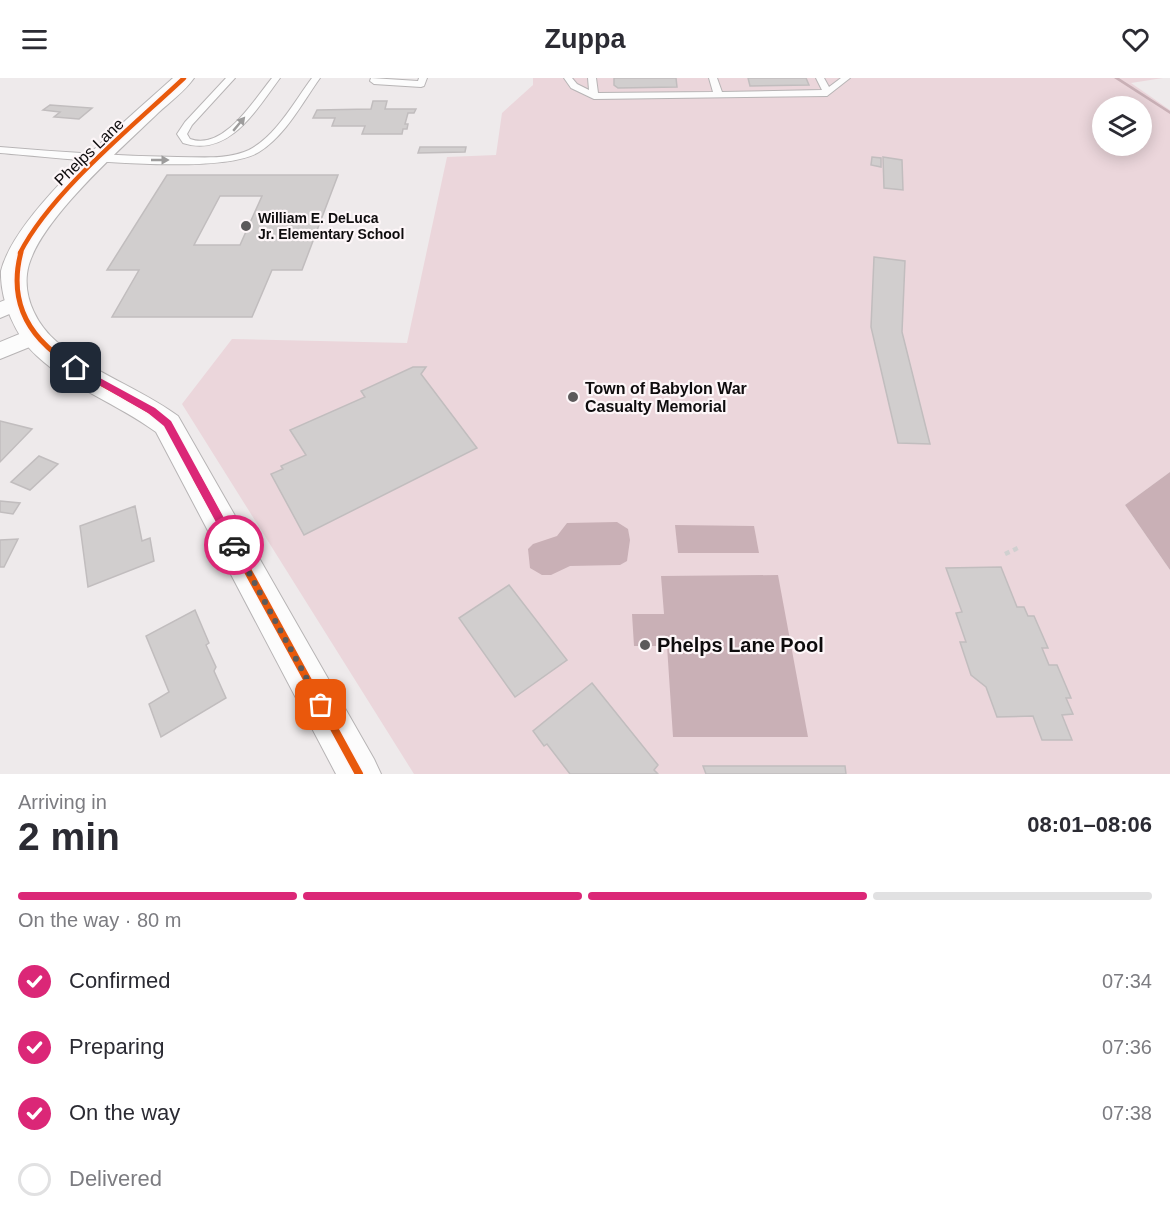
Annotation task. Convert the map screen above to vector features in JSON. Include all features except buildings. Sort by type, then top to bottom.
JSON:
[{"type":"street","name":"Phelps Lane","points":[[184,78],[44,216],[25,244],[14,271],[9,307],[34,336],[57,357],[152,411],[167,424],[359,774]]},
{"type":"street","points":[[0,351],[34,336]]},
{"type":"lane","points":[[231,78],[188,124],[182,134],[186,141],[195,144],[214,142],[230,134],[276,78]]},
{"type":"lane","points":[[0,150],[126,160],[212,160],[243,156],[257,149],[275,132],[316,78]]},
{"type":"lane","points":[[375,78],[374,81],[421,84],[423,78]]},
{"type":"lane","points":[[568,78],[574,86],[594,96],[827,93],[846,78]]},
{"type":"lane","points":[[592,78],[594,96]]},
{"type":"lane","points":[[713,78],[718,94]]},
{"type":"lane","points":[[820,78],[827,93]]},
{"type":"path","points":[[1005,554],[1020,547]]},
{"type":"shaded area","points":[[533,78],[1163,78],[1131,83],[1150,96],[1092,96],[1092,156],[1152,156],[1152,98],[1170,110],[1170,472],[1125,505],[1170,570],[1170,774],[414,774],[182,404],[232,339],[407,343],[447,157],[496,155],[502,113],[533,85]]},
{"type":"shaded area","points":[[1170,472],[1170,570],[1125,505]]},
{"type":"shaded area","points":[[617,522],[628,529],[630,540],[627,561],[620,565],[570,566],[551,575],[542,575],[530,568],[528,549],[533,544],[557,536],[567,523]]},
{"type":"shaded area","points":[[675,525],[754,526],[759,553],[678,553]]},
{"type":"shaded area","points":[[778,575],[808,737],[673,737],[667,646],[634,646],[632,614],[664,614],[661,576]]},
{"type":"waterway","points":[[1116,78],[1170,113]]},
{"type":"cycle path","points":[[184,78],[87,170],[37,226],[21,251],[14,272],[16,297],[29,330],[48,350],[63,362],[151,412],[167,424],[359,774]]},
{"type":"way so far","points":[[234,545],[321,705]]},
{"type":"place","name":"William E. DeLuca Jr. Elementary School","points":[[246,226]]},
{"type":"place","name":"Town of Babylon War Casualty Memorial","points":[[573,397]]},
{"type":"place","name":"Phelps Lane Pool","points":[[645,645]]},
{"type":"route","points":[[76,368],[152,411],[167,424],[234,545]]}]
